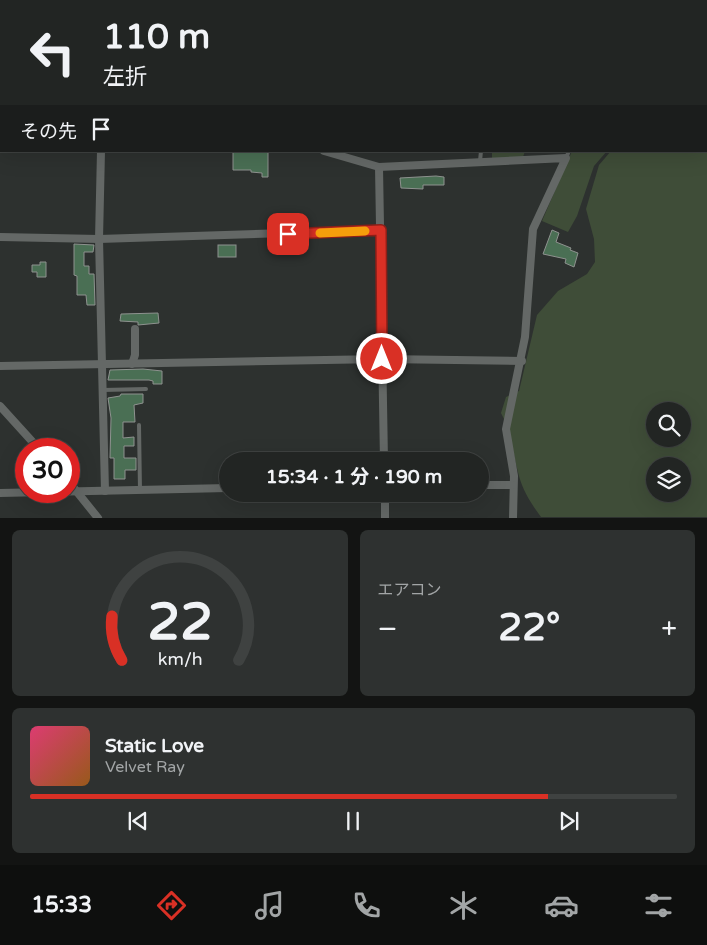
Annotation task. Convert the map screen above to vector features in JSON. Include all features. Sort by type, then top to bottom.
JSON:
[{"type":"street","points":[[101,152],[99,239],[106,491]]},
{"type":"street","points":[[327,152],[378,168],[480,164],[567,155]]},
{"type":"street","points":[[513,518],[514,476],[506,429],[522,361],[533,229],[567,155]]},
{"type":"street","points":[[378,168],[381,230],[384,452]]},
{"type":"street","points":[[0,237],[99,239],[381,230]]},
{"type":"street","points":[[132,364],[135,355],[135,328]]},
{"type":"street","points":[[0,366],[382,359],[522,361]]},
{"type":"street","points":[[0,406],[29,438]]},
{"type":"street","points":[[489,485],[513,485]]},
{"type":"street","points":[[80,492],[219,488]]},
{"type":"street","points":[[0,492],[15,492]]},
{"type":"street","points":[[80,496],[98,518]]},
{"type":"street","points":[[385,502],[385,518]]},
{"type":"lane","points":[[480,164],[481,152]]},
{"type":"lane","points":[[104,390],[146,390]]},
{"type":"lane","points":[[139,425],[140,491]]},
{"type":"green space","points":[[492,152],[525,152],[523,157],[492,159]]},
{"type":"green space","points":[[572,152],[606,152],[594,166],[577,216],[568,232],[542,221]]},
{"type":"green space","points":[[610,152],[707,152],[707,517],[541,517],[528,498],[521,482],[510,436],[501,413],[506,397],[519,391],[537,315],[558,291],[587,274],[595,262],[594,239],[586,209],[599,165]]},
{"type":"building","points":[[233,152],[268,152],[268,177],[262,177],[262,173],[251,172],[251,170],[233,170]]},
{"type":"building","points":[[444,177],[444,185],[423,185],[423,189],[401,188],[400,178]]},
{"type":"building","points":[[552,230],[559,233],[556,242],[578,253],[574,267],[565,263],[566,259],[543,254]]},
{"type":"building","points":[[74,244],[94,245],[93,252],[84,252],[84,266],[89,266],[89,274],[94,274],[95,305],[87,305],[86,295],[77,295],[77,276],[74,275]]},
{"type":"building","points":[[218,245],[236,245],[236,257],[218,257]]},
{"type":"building","points":[[40,262],[46,262],[46,277],[37,277],[37,272],[32,272],[32,265],[40,265]]},
{"type":"building","points":[[158,313],[159,323],[138,325],[138,322],[120,321],[121,314]]},
{"type":"building","points":[[143,369],[162,371],[162,384],[153,384],[153,381],[149,380],[108,380],[110,370]]},
{"type":"building","points":[[121,394],[143,394],[143,403],[134,405],[135,422],[123,422],[123,438],[134,437],[134,446],[124,446],[124,458],[136,458],[136,470],[125,470],[125,479],[114,479],[114,458],[110,458],[111,418],[108,398],[120,396]]},
{"type":"slow traffic","points":[[320,233],[365,231]]},
{"type":"route","points":[[288,234],[381,230],[382,359]]}]
